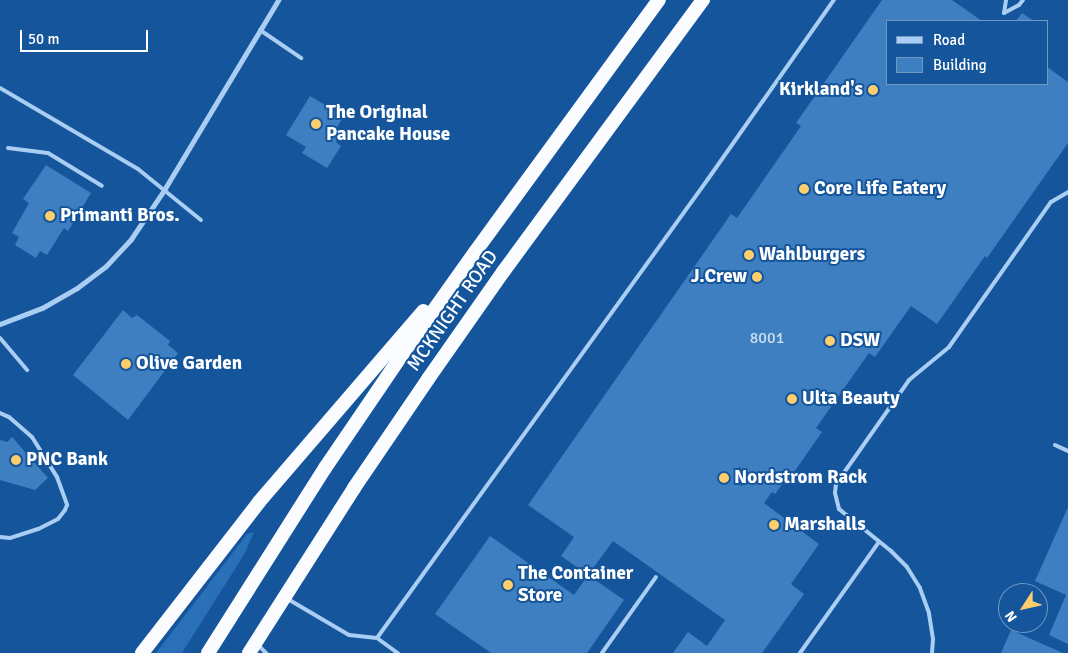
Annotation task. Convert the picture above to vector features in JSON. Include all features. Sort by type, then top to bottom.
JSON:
[{"type":"highway","name":"MCKNIGHT ROAD","points":[[208,653],[325,468],[474,252],[659,0]]},
{"type":"highway","name":"MCKNIGHT ROAD","points":[[253,648],[354,488],[503,272],[703,0]]},
{"type":"highway","points":[[142,653],[258,502],[474,252]]},
{"type":"street","points":[[0,324],[26,316],[60,300],[90,279],[130,239],[164,190],[278,0]]},
{"type":"lane","points":[[377,638],[708,179],[834,0]]},
{"type":"lane","points":[[1006,0],[1004,13],[1019,5],[1023,0]]},
{"type":"lane","points":[[260,30],[301,58]]},
{"type":"lane","points":[[0,88],[138,169],[201,220]]},
{"type":"lane","points":[[8,148],[48,153],[102,186]]},
{"type":"lane","points":[[932,653],[933,639],[929,613],[920,588],[907,567],[839,509],[835,493],[840,477],[909,380],[949,348],[1051,202],[1068,192]]},
{"type":"lane","points":[[0,338],[26,370]]},
{"type":"lane","points":[[0,413],[9,417],[32,437],[57,477],[67,505],[66,510],[58,519],[38,529],[10,538],[0,537]]},
{"type":"lane","points":[[1055,445],[1068,451]]},
{"type":"lane","points":[[800,653],[879,542]]},
{"type":"lane","points":[[602,653],[656,577]]},
{"type":"lane","points":[[284,597],[349,635],[377,638],[398,653]]},
{"type":"lane","points":[[253,648],[266,653]]},
{"type":"shaded area","points":[[254,532],[245,553],[182,653],[156,653],[247,534]]},
{"type":"building","points":[[882,0],[952,0],[981,20],[886,20],[886,85],[1048,85],[1048,68],[1068,82],[1068,143],[987,258],[985,256],[937,324],[911,306],[875,357],[869,353],[816,428],[822,432],[785,485],[783,483],[775,494],[772,492],[764,503],[819,544],[791,584],[804,594],[762,653],[673,653],[688,632],[707,646],[725,620],[613,541],[588,575],[561,556],[574,537],[528,505],[731,214],[737,218],[801,126],[796,123]]},
{"type":"building","points":[[1022,13],[1032,20],[1017,20]]},
{"type":"building","name":"The Original Pancake House","points":[[310,96],[344,116],[334,132],[339,136],[336,142],[341,146],[327,168],[302,153],[306,147],[286,135]]},
{"type":"building","name":"Primanti Bros.","points":[[46,165],[91,193],[68,231],[64,228],[47,255],[40,251],[36,258],[15,245],[19,237],[12,233],[29,203],[23,199]]},
{"type":"building","name":"Olive Garden","points":[[123,310],[132,318],[137,315],[170,341],[168,345],[178,353],[128,420],[73,375]]},
{"type":"building","name":"PNC Bank","points":[[12,437],[48,478],[35,490],[0,480],[0,440],[7,442]]},
{"type":"building","points":[[1068,507],[1068,644],[1049,635],[1066,595],[1048,587],[1048,583],[1035,581]]},
{"type":"building","name":"The Container Store","points":[[490,536],[574,595],[588,575],[624,600],[587,653],[491,653],[435,614]]},
{"type":"building","points":[[1010,633],[1018,633],[1063,653],[1001,653]]},
{"type":"place","name":"Kirkland's","points":[[873,90]]},
{"type":"place","name":"The Original Pancake House","points":[[316,124]]},
{"type":"place","name":"Core Life Eatery","points":[[804,189]]},
{"type":"place","name":"Primanti Bros.","points":[[50,216]]},
{"type":"place","name":"Wahlburgers","points":[[749,255]]},
{"type":"place","name":"J.Crew","points":[[757,277]]},
{"type":"place","name":"DSW","points":[[830,341]]},
{"type":"place","name":"Olive Garden","points":[[126,364]]},
{"type":"place","name":"Ulta Beauty","points":[[792,399]]},
{"type":"place","name":"PNC Bank","points":[[16,460]]},
{"type":"place","name":"Nordstrom Rack","points":[[724,478]]},
{"type":"place","name":"Marshalls","points":[[774,525]]},
{"type":"place","name":"The Container Store","points":[[508,585]]}]
